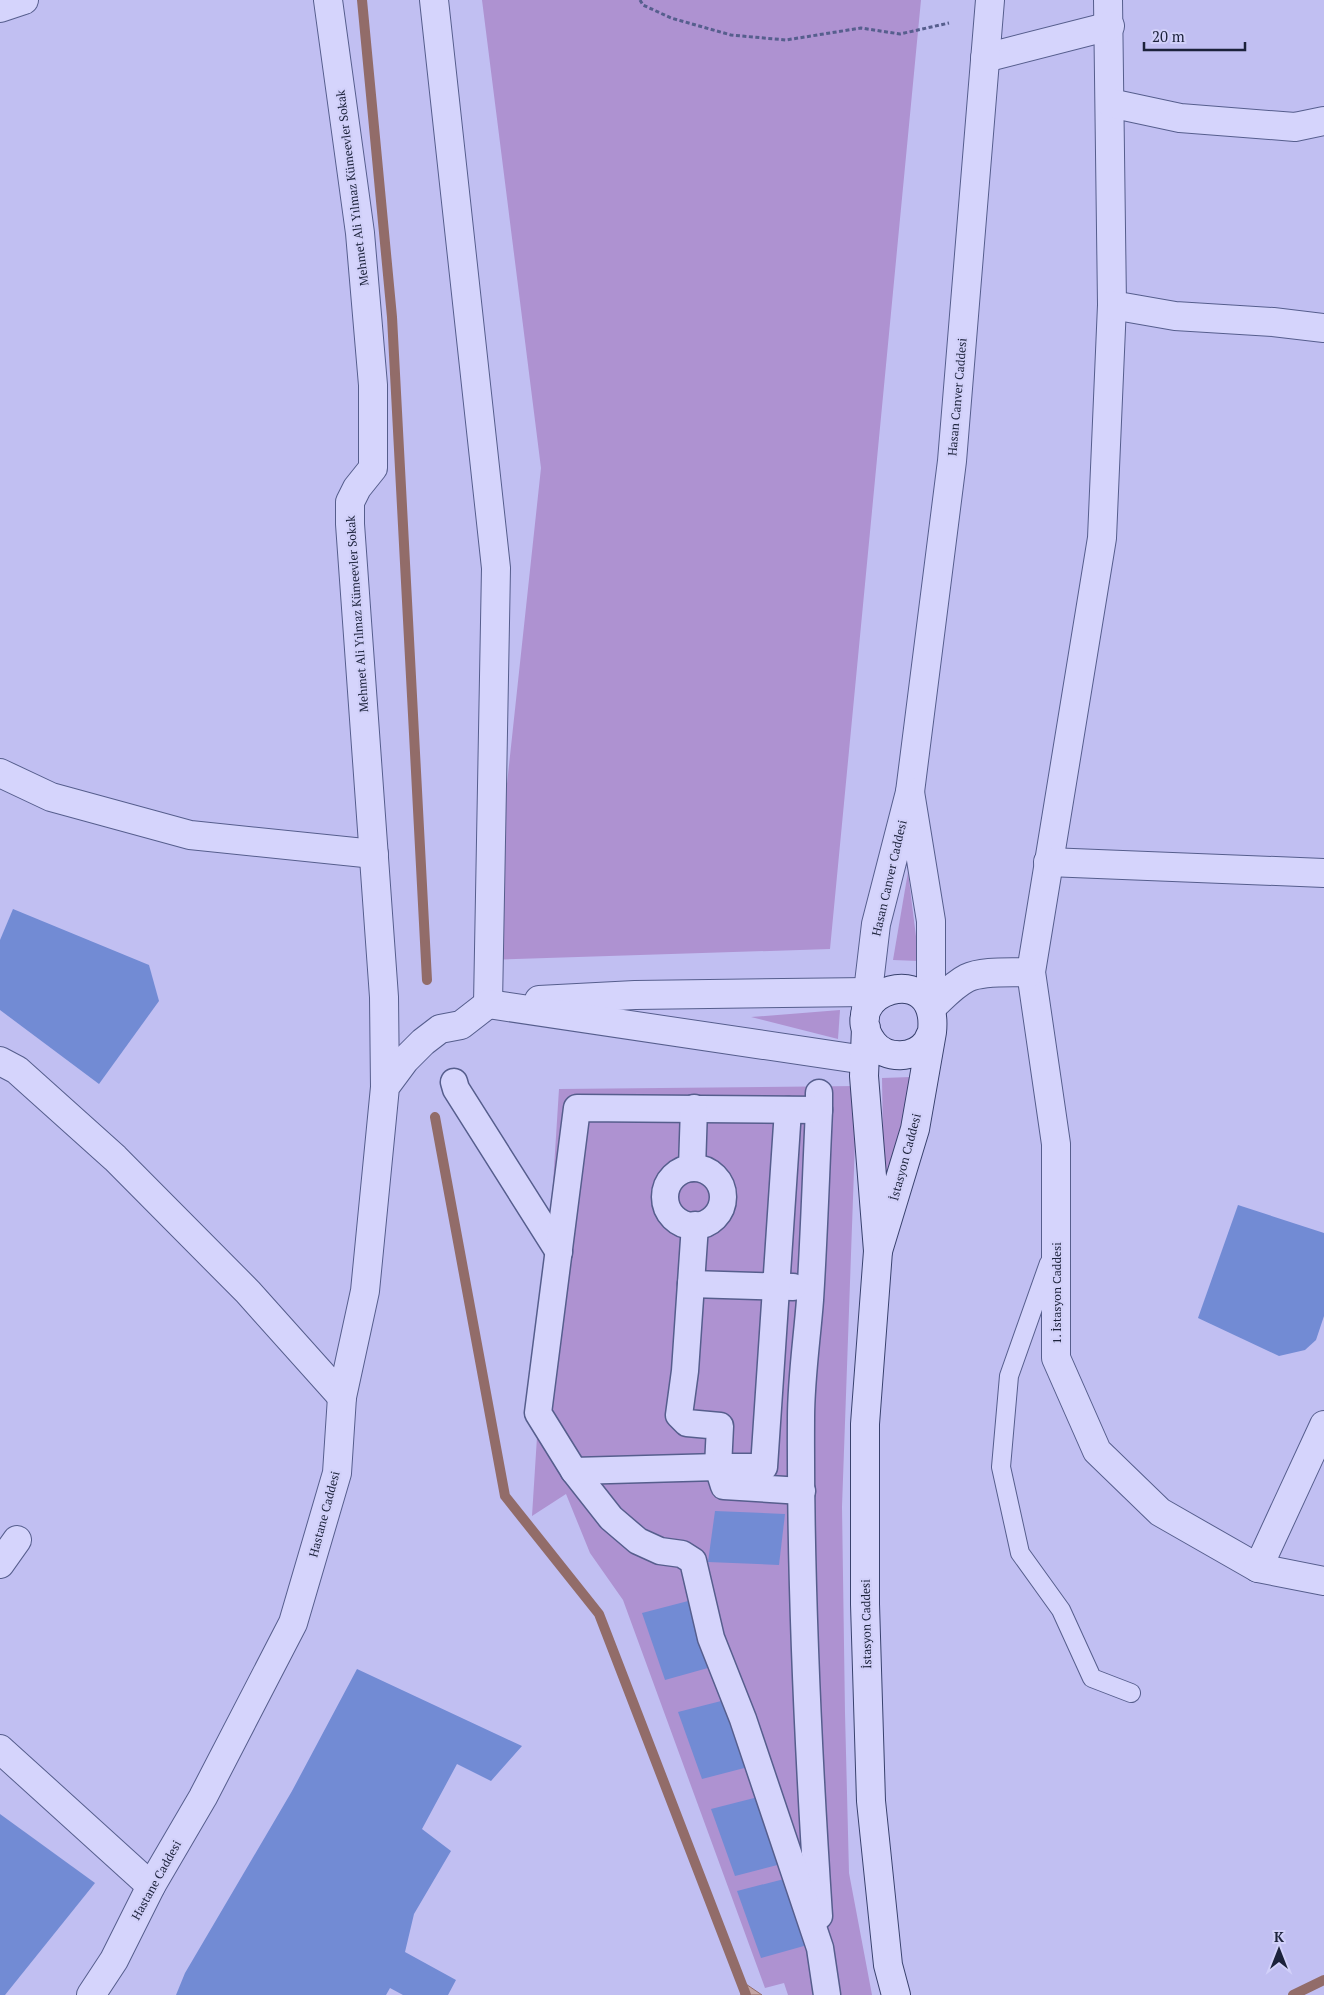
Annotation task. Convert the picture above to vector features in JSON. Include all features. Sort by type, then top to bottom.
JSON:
[{"type":"street","points":[[0,8],[24,0]]},
{"type":"street","name":"Mehmet Ali Yılmaz Kümeevler Sokak","points":[[328,0],[360,233],[373,385],[373,468],[357,488],[350,502],[350,524],[384,997],[385,1087]]},
{"type":"street","points":[[434,0],[496,568],[488,1004]]},
{"type":"street","name":"Hasan Canver Caddesi","points":[[866,1013],[876,924],[910,792],[952,461],[990,0]]},
{"type":"street","points":[[985,58],[1109,13]]},
{"type":"street","name":"1. İstasyon Caddesi","points":[[1109,13],[1112,305],[1102,538],[1030,972],[1056,1144],[1056,1358],[1097,1451],[1160,1512],[1258,1568],[1324,1581]]},
{"type":"street","points":[[1110,104],[1180,118],[1276,126],[1295,127],[1324,121]]},
{"type":"street","points":[[1112,305],[1175,316],[1273,322],[1324,328]]},
{"type":"street","points":[[0,773],[51,797],[190,835],[374,854]]},
{"type":"street","name":"Hasan Canver Caddesi","points":[[910,792],[930,921],[931,1020]]},
{"type":"street","points":[[1048,862],[1324,873]]},
{"type":"street","points":[[931,1020],[924,999],[914,992],[903,988],[882,993],[874,999],[866,1013],[869,1038],[876,1047],[896,1056],[907,1055],[918,1050],[927,1042],[931,1020],[955,986],[968,977],[979,974],[1030,972]]},
{"type":"street","points":[[385,1087],[405,1060],[423,1042],[440,1029],[461,1025],[488,1004],[635,995],[866,1013]]},
{"type":"street","points":[[488,1004],[865,1060]]},
{"type":"street","name":"İstasyon Caddesi","points":[[866,1013],[864,1076],[878,1251],[865,1424],[865,1604],[870,1800],[888,1965],[896,1995]]},
{"type":"street","name":"İstasyon Caddesi","points":[[878,1251],[915,1129],[931,1020]]},
{"type":"street","points":[[0,1061],[17,1070],[115,1158],[248,1292],[342,1397]]},
{"type":"street","points":[[454,1082],[456,1089],[559,1252]]},
{"type":"street","name":"Hastane Caddesi","points":[[90,1995],[114,1960],[151,1886],[203,1797],[293,1623],[337,1473],[342,1397],[366,1290],[385,1087]]},
{"type":"street","points":[[819,1101],[810,1287],[801,1415],[813,1825],[825,1983],[817,1939],[743,1719],[711,1638],[693,1561],[682,1554],[660,1551],[638,1541],[611,1518],[574,1471],[538,1413],[577,1108],[788,1110],[819,1101]]},
{"type":"street","points":[[692,1168],[694,1108]]},
{"type":"street","points":[[574,1471],[718,1466],[764,1467],[788,1110]]},
{"type":"street","points":[[692,1168],[702,1169],[718,1180],[722,1188],[723,1198],[721,1208],[716,1216],[708,1222],[695,1225],[680,1222],[673,1217],[665,1200],[666,1191],[675,1175],[692,1168]]},
{"type":"street","points":[[695,1225],[685,1371],[680,1415],[687,1423],[720,1426],[718,1466],[724,1486],[802,1491]]},
{"type":"street","points":[[691,1284],[810,1287]]},
{"type":"street","points":[[1258,1568],[1324,1424]]},
{"type":"street","points":[[0,1564],[16,1540]]},
{"type":"street","points":[[0,1749],[151,1886]]},
{"type":"lane","points":[[1056,1243],[1009,1376],[1001,1466],[1020,1553],[1061,1610],[1092,1678],[1131,1693]]},
{"type":"path","points":[[640,0],[643,5],[671,18],[731,35],[786,40],[861,28],[900,34],[949,23]]},
{"type":"shaded area","points":[[482,0],[921,0],[830,949],[488,960],[541,468]]},
{"type":"shaded area","points":[[908,872],[919,961],[893,960]]},
{"type":"shaded area","points":[[840,1010],[838,1039],[751,1017]]},
{"type":"shaded area","points":[[911,1077],[889,1187],[884,1202],[882,1078]]},
{"type":"shaded area","points":[[857,1086],[842,1507],[845,1713],[849,1873],[872,1995],[788,1995],[784,1983],[765,1988],[623,1600],[590,1553],[566,1494],[532,1516],[559,1089]]},
{"type":"shaded area","points":[[740,1980],[762,1995],[741,1995]]},
{"type":"building","points":[[13,909],[149,965],[159,1001],[99,1084],[0,1010],[0,940]]},
{"type":"building","points":[[1238,1205],[1324,1233],[1324,1316],[1316,1340],[1305,1350],[1279,1356],[1198,1318]]},
{"type":"building","points":[[715,1511],[785,1514],[779,1565],[708,1562]]},
{"type":"building","points":[[692,1600],[715,1666],[665,1680],[642,1613]]},
{"type":"building","points":[[357,1669],[522,1746],[491,1781],[457,1764],[422,1829],[451,1851],[414,1914],[405,1952],[456,1980],[448,1995],[403,1995],[390,1988],[386,1995],[176,1995],[185,1973],[292,1791]]},
{"type":"building","points":[[729,1699],[752,1766],[702,1779],[678,1712]]},
{"type":"building","points":[[762,1796],[785,1863],[735,1876],[711,1809]]},
{"type":"building","points":[[0,1814],[95,1883],[5,1995],[0,1995]]},
{"type":"building","points":[[788,1878],[811,1944],[761,1958],[737,1891]]},
{"type":"waterway","points":[[362,0],[392,317],[427,980]]},
{"type":"waterway","points":[[435,1117],[505,1496],[599,1614],[746,1995]]},
{"type":"waterway","points":[[1293,1995],[1324,1980]]}]
